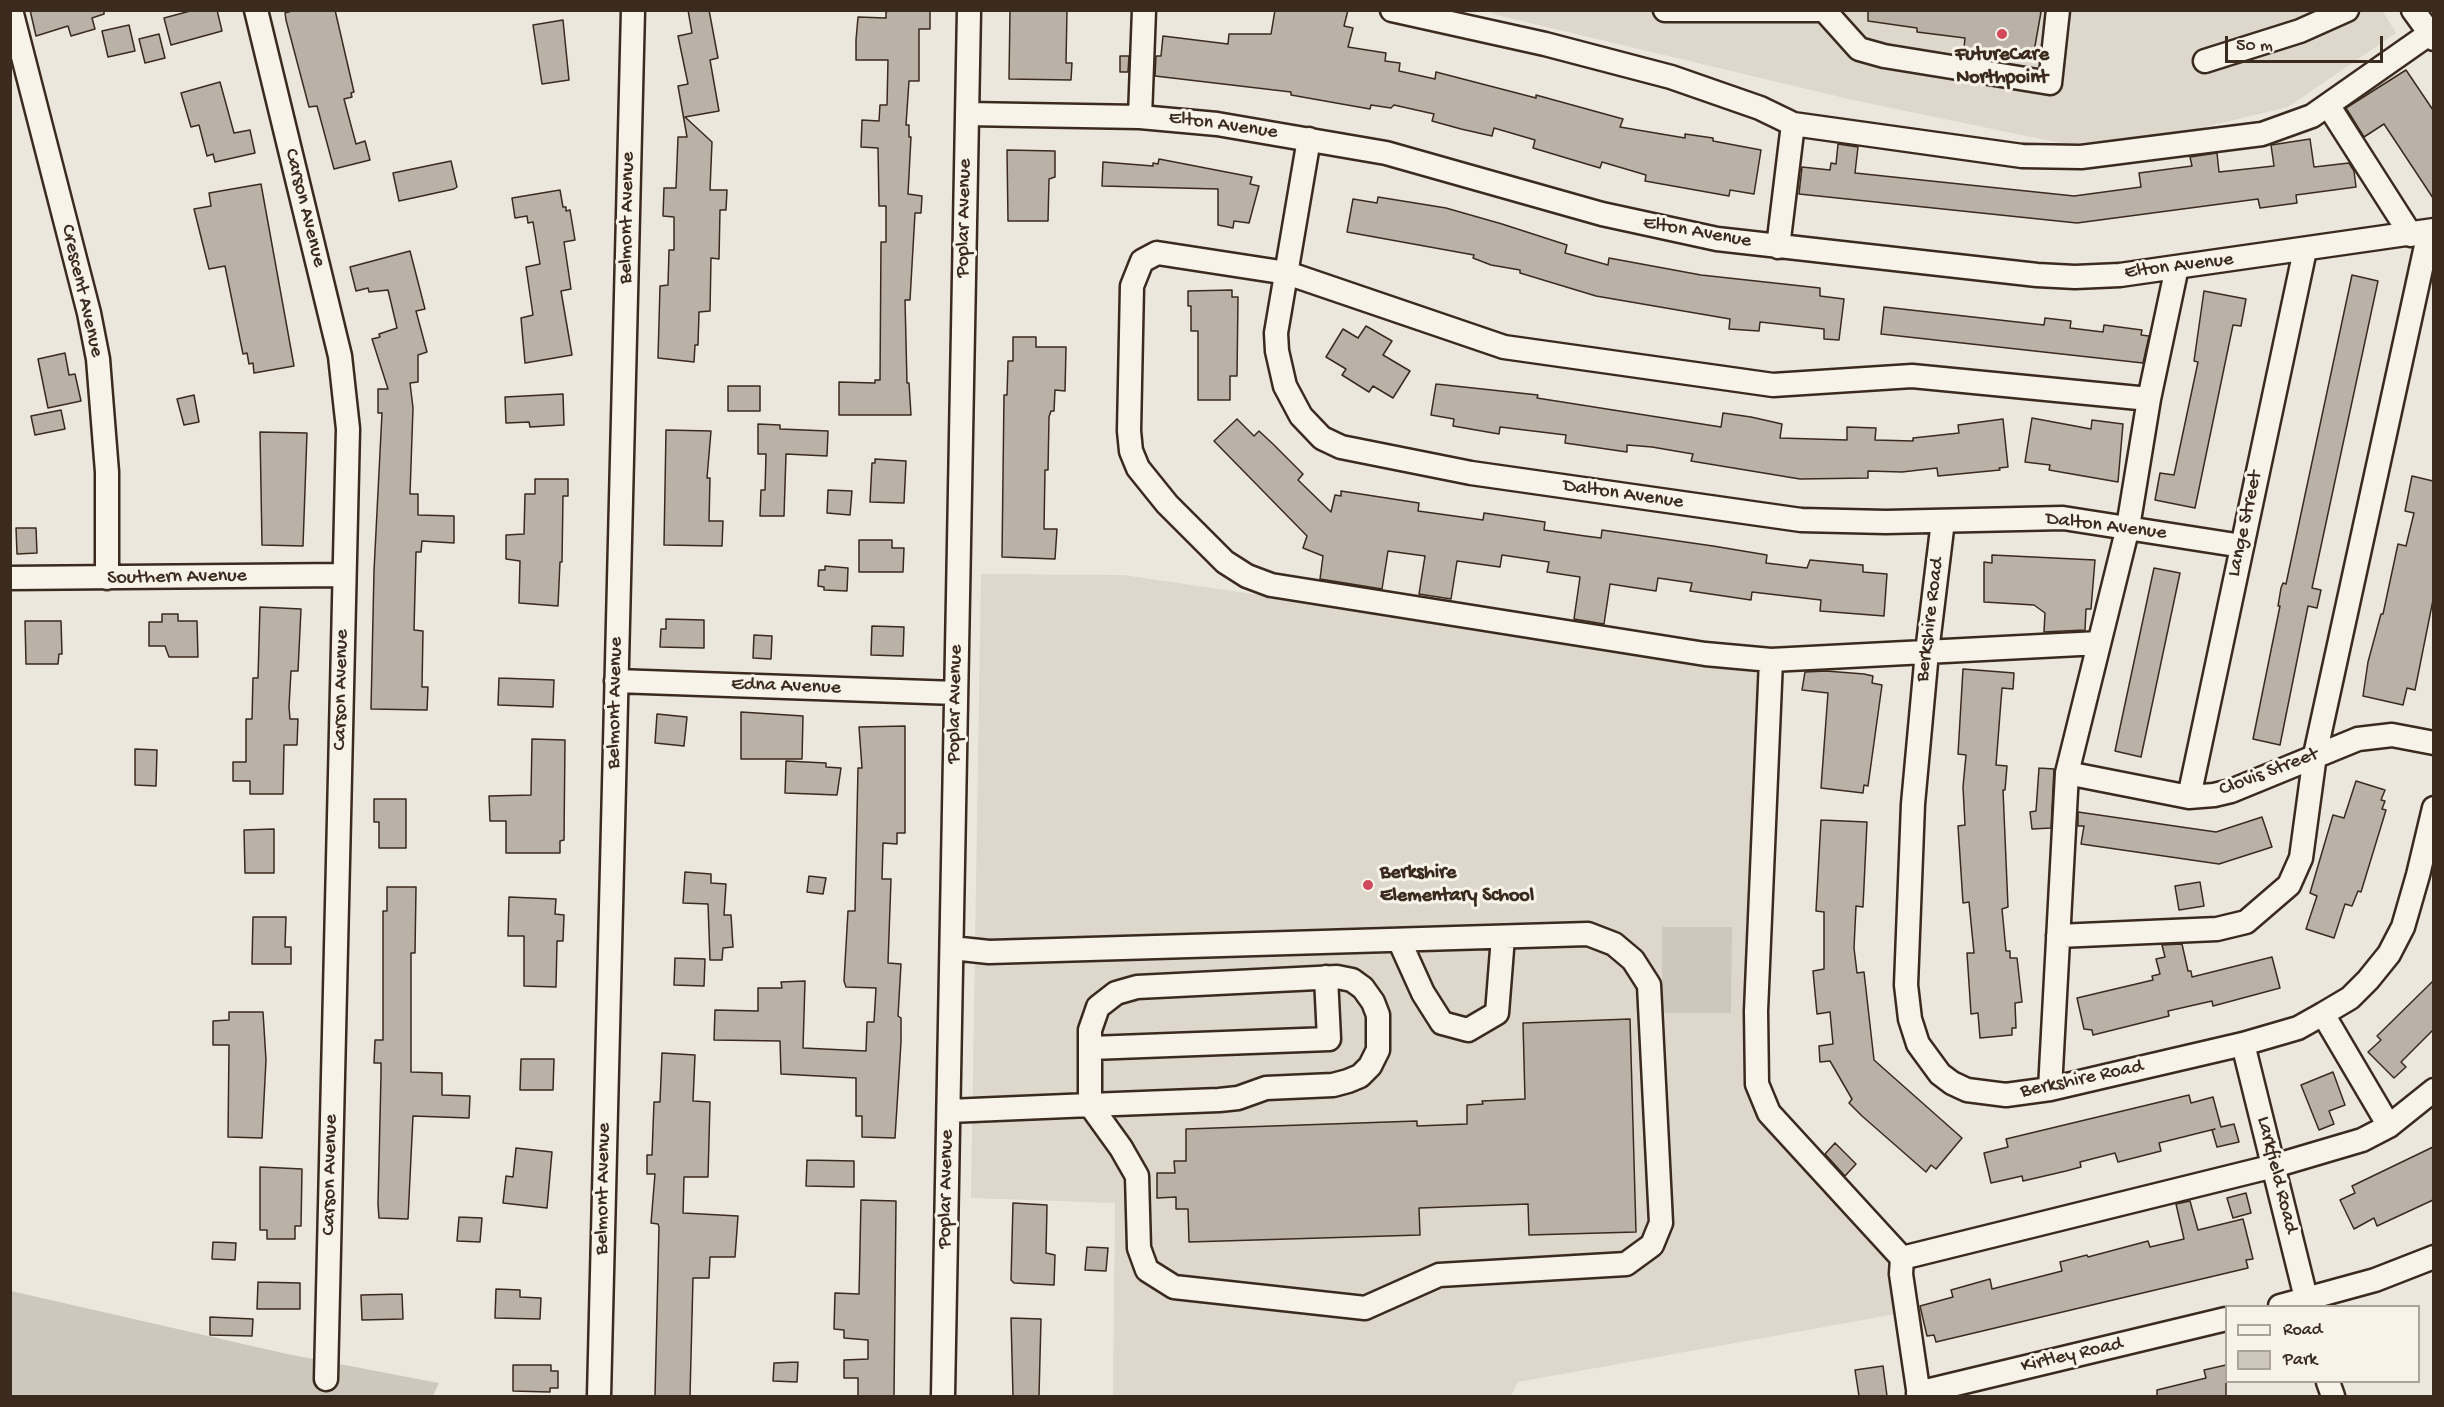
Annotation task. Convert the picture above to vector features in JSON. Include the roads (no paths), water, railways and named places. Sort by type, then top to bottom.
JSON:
[{"type":"street","name":"Crescent Avenue","points":[[10,10],[89,313],[98,359],[107,472],[107,578]]},
{"type":"street","name":"Carson Avenue","points":[[256,10],[340,356],[348,429],[326,1379]]},
{"type":"street","name":"Belmont Avenue","points":[[599,1396],[633,10]]},
{"type":"street","name":"Poplar Avenue","points":[[943,1396],[969,10]]},
{"type":"street","points":[[1140,117],[1144,10]]},
{"type":"street","points":[[1392,10],[1545,44],[1671,77],[1760,108],[1793,124],[2022,156],[2081,157],[2262,134],[2312,116],[2431,37],[2413,10]]},
{"type":"street","points":[[1665,10],[1824,11],[1859,49],[1884,56],[2050,83],[2058,10]]},
{"type":"street","points":[[2205,61],[2300,31],[2347,10]]},
{"type":"street","points":[[2058,936],[2217,928],[2246,922],[2289,885],[2301,858],[2315,755],[2425,232],[2328,105]]},
{"type":"street","name":"Elton Avenue","points":[[967,114],[1140,117],[1217,124],[1386,153],[1657,228],[1778,247],[2075,277],[2177,267],[2425,232]]},
{"type":"street","points":[[1778,247],[1793,124]]},
{"type":"street","name":"Dalton Avenue","points":[[1310,139],[1276,333],[1279,368],[1285,386],[1301,416],[1322,438],[1341,447],[1471,473],[1790,518],[1840,522],[2062,518],[2128,526],[2242,546]]},
{"type":"street","name":"Lange Street","points":[[2188,797],[2305,250]]},
{"type":"street","points":[[2099,644],[1771,660],[1706,654],[1271,585],[1247,576],[1225,562],[1167,504],[1138,468],[1131,451],[1132,286],[1142,261],[1157,253],[1287,273],[1504,346],[1773,385],[1912,376],[2149,399]]},
{"type":"street","points":[[2050,1089],[2067,773],[2128,526],[2149,399],[2177,267]]},
{"type":"street","name":"Berkshire Road","points":[[1943,521],[1927,652],[1913,804],[1906,985],[1910,1019],[1918,1044],[1940,1074],[1952,1083],[1967,1090],[2006,1095],[2050,1089],[2243,1044],[2298,1028],[2323,1014],[2350,998],[2389,954],[2403,927],[2418,875],[2433,808]]},
{"type":"street","name":"Southern Avenue","points":[[10,578],[344,575]]},
{"type":"street","points":[[1771,660],[1756,1011],[1757,1084],[1769,1113],[1902,1258],[1900,1274],[1919,1395]]},
{"type":"street","name":"Edna Avenue","points":[[616,681],[956,693]]},
{"type":"street","name":"Clovis Street","points":[[2067,773],[2188,797],[2231,791],[2315,755],[2375,735],[2392,735],[2433,743]]},
{"type":"street","points":[[949,1111],[1090,1105],[1219,1100],[1238,1098],[1266,1088],[1333,1085],[1360,1076],[1370,1066],[1378,1050],[1378,1015],[1373,1002],[1363,988],[1352,980],[1326,977],[1137,987],[1116,993],[1098,1007],[1090,1030],[1090,1105],[1121,1148],[1137,1176],[1139,1248],[1147,1270],[1174,1287],[1365,1308],[1439,1275],[1626,1264],[1652,1245],[1662,1223],[1649,985],[1633,960],[1614,944],[1588,934],[989,952],[952,948]]},
{"type":"street","points":[[1399,940],[1423,993],[1442,1023],[1468,1030],[1497,1013],[1503,937]]},
{"type":"street","points":[[1091,1048],[1329,1039],[1326,977]]},
{"type":"street","points":[[2323,1014],[2389,1126]]},
{"type":"street","name":"Larkfield Road","points":[[2243,1044],[2308,1303]]},
{"type":"street","points":[[1902,1258],[2274,1166],[2362,1140],[2429,1103]]},
{"type":"street","points":[[2289,1305],[2308,1303],[2433,1257]]},
{"type":"street","name":"Kirtley Road","points":[[1919,1395],[2225,1319]]},
{"type":"place","name":"FutureCare Northpoint","points":[[2002,34]]},
{"type":"place","name":"Berkshire Elementary School","points":[[1368,885]]}]
